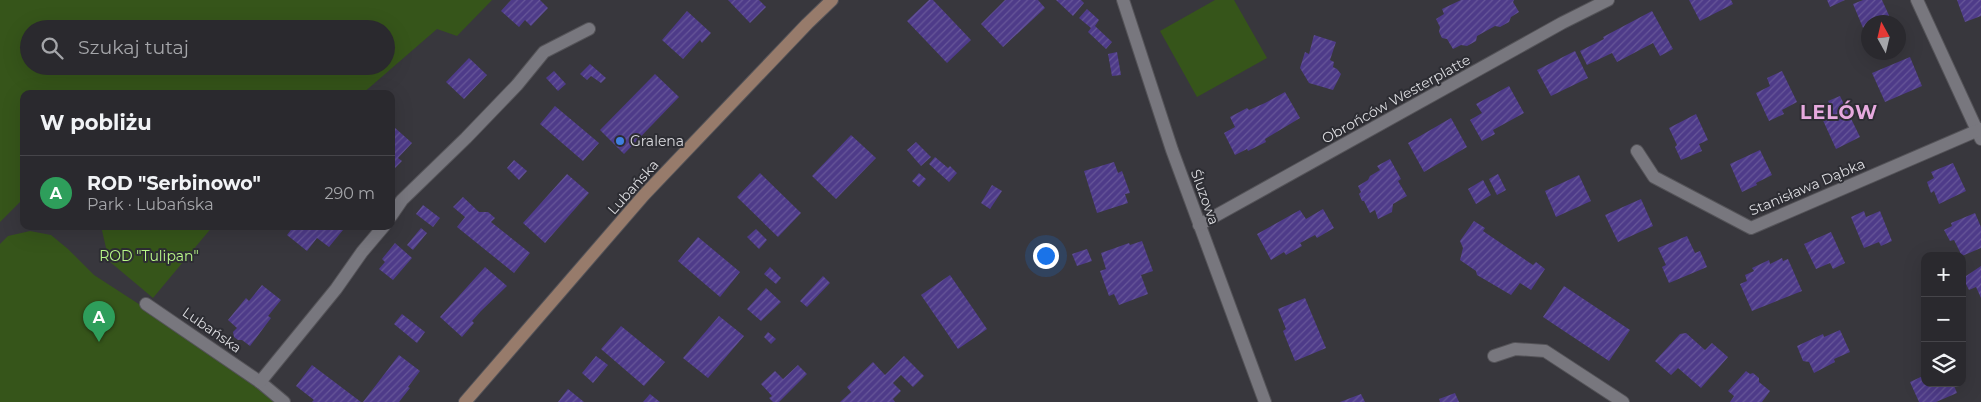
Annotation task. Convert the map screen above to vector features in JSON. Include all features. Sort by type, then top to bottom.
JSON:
[{"type":"street","name":"Lubańska","points":[[465,402],[644,195],[832,0]]},
{"type":"street","name":"Śluzowa","points":[[1123,0],[1169,141],[1265,402]]},
{"type":"street","name":"Obrońców Westerplatte","points":[[1199,225],[1562,23],[1608,0]]},
{"type":"street","points":[[1917,0],[1980,133]]},
{"type":"street","points":[[395,210],[402,200],[472,132],[544,52],[589,29]]},
{"type":"street","name":"Stanisława Dąbka","points":[[1637,151],[1654,177],[1750,228],[1980,133]]},
{"type":"street","points":[[260,382],[336,289],[362,252],[381,230]]},
{"type":"street","name":"Lubańska","points":[[146,304],[260,382],[284,402]]},
{"type":"street","points":[[1494,356],[1515,349],[1544,351],[1623,402]]},
{"type":"green space","points":[[0,0],[492,0],[457,36],[437,29],[395,65],[395,20],[20,20],[20,75],[384,75],[367,90],[20,90],[20,202],[0,222]]},
{"type":"green space","points":[[1215,0],[1234,0],[1267,58],[1197,97],[1160,31]]},
{"type":"green space","name":"ROD \"Tulipan\"","points":[[102,230],[210,230],[153,298],[109,261]]},
{"type":"green space","points":[[30,231],[51,235],[94,275],[259,382],[284,402],[0,402],[0,244],[8,236]]},
{"type":"building","points":[[511,0],[540,0],[548,8],[531,26],[525,20],[519,27],[501,11]]},
{"type":"building","points":[[728,0],[759,0],[766,7],[750,23]]},
{"type":"building","points":[[929,0],[933,0],[971,40],[947,63],[907,21]]},
{"type":"building","points":[[1005,0],[1038,0],[1045,8],[1003,47],[981,24]]},
{"type":"building","points":[[1056,0],[1081,0],[1084,3],[1073,16]]},
{"type":"building","points":[[1461,0],[1514,0],[1513,2],[1519,12],[1511,17],[1509,22],[1500,27],[1495,26],[1477,36],[1476,41],[1467,46],[1461,45],[1453,49],[1447,39],[1442,38],[1436,19],[1444,14],[1442,9]]},
{"type":"building","points":[[1689,0],[1731,0],[1733,4],[1700,21]]},
{"type":"building","points":[[1827,0],[1845,0],[1830,7]]},
{"type":"building","points":[[1863,0],[1882,0],[1889,15],[1861,15],[1861,23],[1853,4]]},
{"type":"building","points":[[1957,0],[1981,0],[1981,16],[1965,22]]},
{"type":"building","points":[[1087,9],[1099,20],[1095,26],[1112,42],[1106,49],[1088,32],[1091,28],[1079,18]]},
{"type":"building","points":[[687,11],[711,33],[702,43],[700,40],[683,59],[662,40]]},
{"type":"building","points":[[1652,11],[1673,49],[1660,56],[1653,43],[1617,62],[1612,53],[1587,65],[1580,51]]},
{"type":"building","points":[[1314,35],[1336,42],[1330,60],[1334,62],[1333,67],[1341,74],[1333,90],[1309,83],[1300,68],[1305,52],[1309,54]]},
{"type":"building","points":[[1575,51],[1588,78],[1551,96],[1537,70]]},
{"type":"building","points":[[1117,52],[1121,75],[1112,76],[1108,54]]},
{"type":"building","points":[[1910,57],[1922,86],[1885,102],[1872,73]]},
{"type":"building","points":[[469,58],[487,75],[464,99],[446,82]]},
{"type":"building","points":[[590,64],[606,78],[601,83],[591,76],[587,80],[580,74]]},
{"type":"building","points":[[554,71],[566,84],[558,91],[546,78]]},
{"type":"building","points":[[1782,71],[1797,102],[1782,110],[1784,114],[1769,121],[1756,93],[1770,86],[1767,78]]},
{"type":"building","points":[[655,74],[679,97],[624,154],[600,130]]},
{"type":"building","points":[[1509,86],[1524,113],[1493,130],[1495,134],[1482,141],[1470,120],[1482,113],[1476,104]]},
{"type":"building","points":[[1285,92],[1300,118],[1265,139],[1266,142],[1235,155],[1224,133],[1235,127],[1230,117],[1247,108],[1249,110],[1265,103]]},
{"type":"building","points":[[1840,96],[1860,137],[1836,149],[1821,116],[1833,111],[1828,101]]},
{"type":"building","points":[[555,106],[599,143],[583,161],[540,124]]},
{"type":"building","points":[[1696,114],[1708,140],[1699,144],[1702,151],[1681,160],[1675,147],[1677,145],[1669,128]]},
{"type":"building","points":[[1451,118],[1467,147],[1424,172],[1408,143]]},
{"type":"building","points":[[395,128],[412,143],[398,158],[402,161],[395,168]]},
{"type":"building","points":[[851,135],[876,158],[836,199],[812,176]]},
{"type":"building","points":[[916,142],[931,157],[921,166],[907,150]]},
{"type":"building","points":[[1760,150],[1772,175],[1742,192],[1730,164]]},
{"type":"building","points":[[935,157],[948,168],[950,166],[957,173],[949,182],[929,164]]},
{"type":"building","points":[[1390,159],[1401,179],[1398,181],[1407,196],[1393,204],[1392,212],[1378,219],[1375,210],[1370,213],[1364,201],[1362,201],[1358,186],[1380,170],[1377,166]]},
{"type":"building","points":[[514,160],[527,171],[519,180],[507,168]]},
{"type":"building","points":[[1114,162],[1118,173],[1122,171],[1130,193],[1125,194],[1128,203],[1097,213],[1084,171]]},
{"type":"building","points":[[1953,163],[1966,191],[1939,204],[1934,191],[1931,193],[1927,182],[1934,178],[1931,172]]},
{"type":"building","points":[[760,173],[801,213],[778,237],[737,197]]},
{"type":"building","points":[[919,173],[926,179],[919,187],[912,181]]},
{"type":"building","points":[[567,174],[589,193],[545,243],[523,223]]},
{"type":"building","points":[[1498,174],[1506,190],[1497,195],[1489,179]]},
{"type":"building","points":[[1579,175],[1591,201],[1556,217],[1545,191]]},
{"type":"building","points":[[1483,180],[1491,195],[1476,204],[1468,189]]},
{"type":"building","points":[[992,185],[1002,191],[990,209],[981,203]]},
{"type":"building","points":[[463,197],[479,212],[488,212],[495,218],[491,222],[530,253],[514,273],[457,227],[465,217],[453,207]]},
{"type":"building","points":[[1641,199],[1653,226],[1618,242],[1605,215]]},
{"type":"building","points":[[423,205],[440,218],[433,227],[416,214]]},
{"type":"building","points":[[1323,209],[1334,228],[1317,238],[1315,235],[1300,243],[1302,246],[1286,255],[1284,252],[1271,260],[1257,234],[1300,210],[1306,219]]},
{"type":"building","points":[[1864,211],[1866,217],[1880,211],[1892,241],[1881,246],[1879,242],[1864,248],[1851,217]]},
{"type":"building","points":[[1975,213],[1981,227],[1981,248],[1966,254],[1966,252],[1960,252],[1954,240],[1950,241],[1944,230],[1952,226],[1951,223]]},
{"type":"building","points":[[1474,221],[1485,228],[1483,231],[1533,265],[1536,262],[1545,269],[1531,290],[1520,283],[1511,295],[1477,275],[1476,271],[1460,260],[1463,248],[1460,241]]},
{"type":"building","points":[[421,228],[427,233],[413,250],[407,245]]},
{"type":"building","points":[[756,229],[767,240],[759,249],[747,237]]},
{"type":"building","points":[[291,230],[343,230],[329,247],[317,238],[307,251],[287,235]]},
{"type":"building","points":[[1831,232],[1845,263],[1833,269],[1830,263],[1816,269],[1804,244]]},
{"type":"building","points":[[1687,236],[1695,253],[1700,251],[1707,267],[1669,283],[1662,267],[1666,265],[1658,248]]},
{"type":"building","points":[[698,237],[740,272],[720,297],[678,261]]},
{"type":"building","points":[[1142,241],[1153,271],[1141,275],[1148,294],[1119,305],[1114,294],[1109,296],[1100,271],[1106,269],[1101,253],[1129,243],[1130,245]]},
{"type":"building","points":[[395,243],[412,258],[393,280],[379,269],[385,262],[382,259]]},
{"type":"building","points":[[1087,249],[1092,261],[1077,266],[1072,254]]},
{"type":"building","points":[[1782,258],[1783,261],[1788,259],[1802,291],[1752,311],[1740,284],[1747,281],[1745,275],[1754,271],[1752,268],[1769,260],[1770,264]]},
{"type":"building","points":[[1981,266],[1981,298],[1976,287],[1969,290],[1966,284],[1966,276]]},
{"type":"building","points":[[485,267],[507,286],[472,321],[474,323],[462,337],[440,317]]},
{"type":"building","points":[[770,267],[781,278],[776,284],[764,274]]},
{"type":"building","points":[[950,275],[987,329],[958,349],[921,295]]},
{"type":"building","points":[[823,276],[830,283],[807,307],[800,301]]},
{"type":"building","points":[[262,285],[281,300],[268,316],[271,318],[250,346],[234,337],[233,332],[237,328],[228,320],[246,298],[249,301]]},
{"type":"building","points":[[1564,286],[1630,330],[1609,361],[1543,317]]},
{"type":"building","points":[[766,288],[781,302],[761,321],[747,309]]},
{"type":"building","points":[[1305,298],[1326,348],[1295,361],[1283,331],[1286,329],[1278,309]]},
{"type":"building","points":[[402,314],[425,332],[417,343],[394,324]]},
{"type":"building","points":[[719,316],[744,336],[708,378],[683,358]]},
{"type":"building","points":[[621,326],[665,362],[644,386],[601,349]]},
{"type":"building","points":[[1840,330],[1850,352],[1834,359],[1835,362],[1814,373],[1809,362],[1803,361],[1797,346],[1823,334],[1824,337]]},
{"type":"building","points":[[768,332],[776,339],[771,344],[764,337]]},
{"type":"building","points":[[1686,333],[1705,350],[1712,343],[1728,357],[1701,388],[1678,368],[1671,375],[1655,361],[1680,334]]},
{"type":"building","points":[[399,355],[420,371],[408,387],[410,388],[399,402],[363,402]]},
{"type":"building","points":[[596,356],[608,365],[593,383],[582,373]]},
{"type":"building","points":[[904,356],[924,376],[913,387],[901,375],[893,383],[901,391],[893,399],[895,402],[840,402],[851,392],[847,387],[873,362],[885,375]]},
{"type":"building","points":[[312,365],[361,402],[312,402],[314,400],[296,386]]},
{"type":"building","points":[[798,365],[807,374],[779,402],[773,402],[769,398],[772,396],[761,384],[775,371],[783,379]]},
{"type":"building","points":[[1746,371],[1750,374],[1753,373],[1759,378],[1759,382],[1770,391],[1762,402],[1730,402],[1734,396],[1728,391]]},
{"type":"building","points":[[1921,377],[1921,387],[1955,387],[1957,393],[1936,402],[1919,402],[1910,382]]},
{"type":"building","points":[[568,389],[584,402],[558,402]]},
{"type":"building","points":[[1455,393],[1459,402],[1440,402],[1439,399]]},
{"type":"building","points":[[650,394],[660,402],[643,402]]},
{"type":"building","points":[[1361,394],[1365,402],[1340,402]]},
{"type":"place","name":"Gralena","points":[[620,141]]},
{"type":"place","name":"ROD \"Serbinowo\"","points":[[99,342]]},
{"type":"district","name":"LELÓW","points":[[1839,112]]}]
